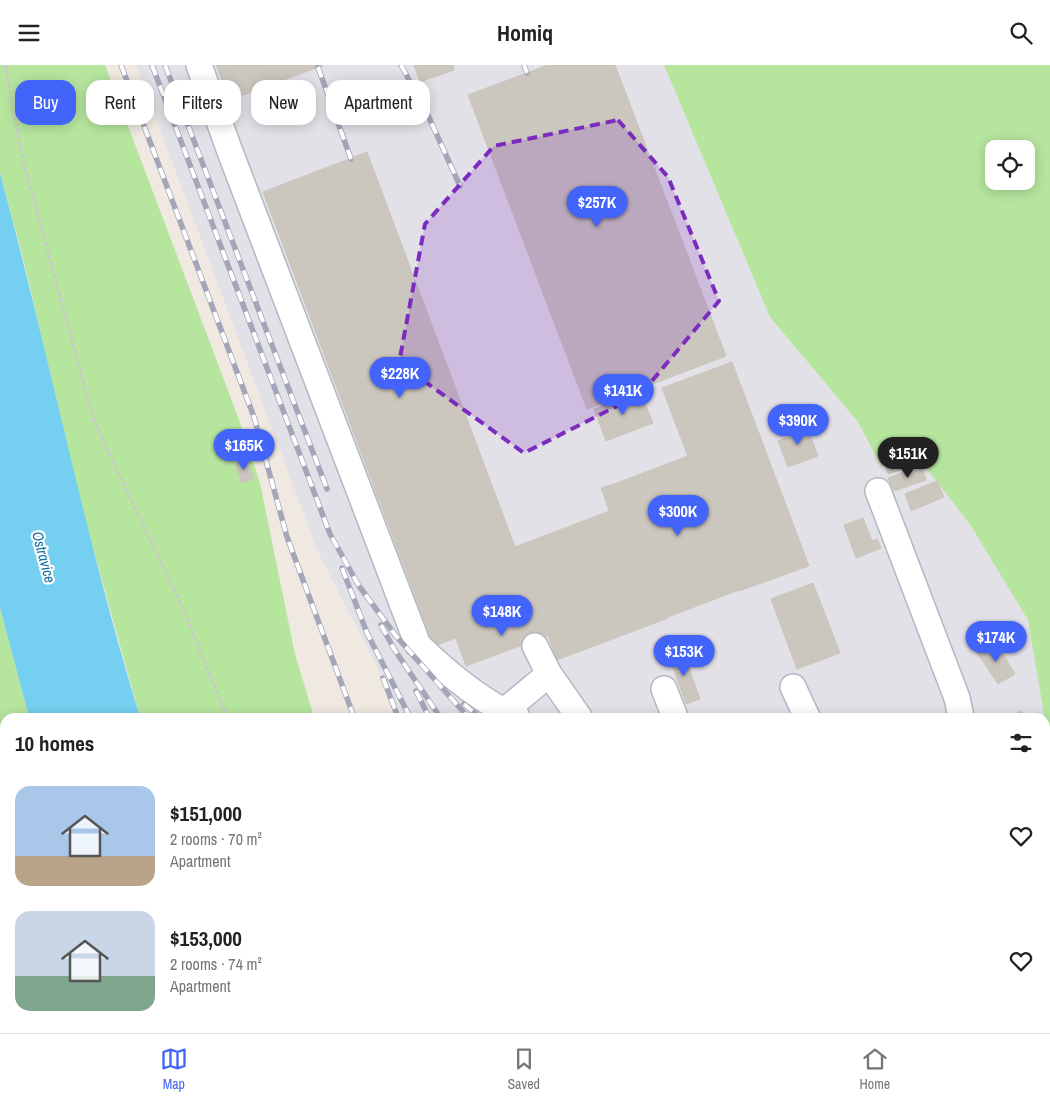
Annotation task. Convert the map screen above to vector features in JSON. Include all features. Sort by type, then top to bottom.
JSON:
[{"type":"lane","points":[[198,65],[418,645],[444,671],[503,713]]},
{"type":"lane","points":[[878,491],[960,713]]},
{"type":"lane","points":[[535,646],[549,674],[576,713]]},
{"type":"lane","points":[[508,713],[549,674]]},
{"type":"lane","points":[[792,687],[805,713]]},
{"type":"lane","points":[[664,689],[673,713]]},
{"type":"path","points":[[5,65],[22,156],[94,421],[184,611],[225,713]]},
{"type":"highlighted area","points":[[618,120],[668,177],[719,301],[641,394],[524,453],[399,363],[425,224],[494,146]]},
{"type":"shaded area","points":[[136,65],[664,65],[770,317],[858,422],[881,466],[914,452],[971,526],[1028,620],[1044,713],[401,713],[318,552],[154,113],[154,80],[142,80]]},
{"type":"green space","points":[[0,65],[105,65],[111,80],[86,80],[86,125],[128,125],[238,417],[260,483],[295,654],[313,713],[139,713],[80,501],[23,258],[0,173]]},
{"type":"green space","points":[[664,65],[1050,65],[1050,713],[1044,713],[1028,620],[971,526],[914,452],[881,466],[858,422],[770,317]]},
{"type":"green space","points":[[0,608],[28,713],[0,713]]},
{"type":"water","name":"Ostravice","points":[[0,173],[84,514],[139,713],[28,713],[0,608]]},
{"type":"building","points":[[216,65],[324,65],[284,80],[251,80],[251,92],[241,96],[241,80],[222,80]]},
{"type":"building","points":[[414,65],[453,65],[454,70],[426,80],[419,80]]},
{"type":"building","points":[[548,65],[615,65],[726,356],[587,409],[468,95]]},
{"type":"building","points":[[367,152],[538,608],[434,646],[263,192]]},
{"type":"building","points":[[732,362],[809,566],[739,591],[662,388]]},
{"type":"building","points":[[640,391],[653,423],[606,441],[594,409]]},
{"type":"building","points":[[805,422],[818,456],[788,467],[778,441],[795,435],[792,427]]},
{"type":"building","points":[[924,443],[929,460],[888,474],[882,457]]},
{"type":"building","points":[[688,456],[739,590],[668,617],[617,483]]},
{"type":"building","points":[[247,460],[254,479],[242,483],[235,464]]},
{"type":"building","points":[[922,466],[926,480],[894,491],[888,478]]},
{"type":"building","points":[[937,481],[944,497],[911,511],[905,494]]},
{"type":"building","points":[[617,483],[626,505],[609,511],[601,488]]},
{"type":"building","points":[[625,505],[668,618],[557,660],[515,547]]},
{"type":"building","points":[[863,518],[872,541],[877,539],[881,548],[856,558],[844,525]]},
{"type":"building","points":[[813,583],[840,653],[797,669],[771,599]]},
{"type":"building","points":[[538,608],[547,636],[466,666],[456,638]]},
{"type":"building","points":[[989,642],[995,651],[1000,649],[1015,674],[998,684],[976,651]]},
{"type":"building","points":[[682,649],[700,699],[686,704],[668,654]]},
{"type":"railway","points":[[121,65],[254,417],[287,537],[353,713]]},
{"type":"railway","points":[[152,65],[330,534],[359,586],[396,636],[464,713]]},
{"type":"railway","points":[[165,65],[327,489]]},
{"type":"railway","points":[[401,65],[427,113],[460,186]]},
{"type":"railway","points":[[524,65],[527,73]]},
{"type":"railway","points":[[318,67],[351,159]]},
{"type":"railway","points":[[342,568],[367,633],[408,713]]},
{"type":"railway","points":[[381,625],[394,649],[437,713]]},
{"type":"railway","points":[[383,678],[396,713]]},
{"type":"railway","points":[[416,691],[427,713]]},
{"type":"railway","points":[[464,704],[474,713]]}]
